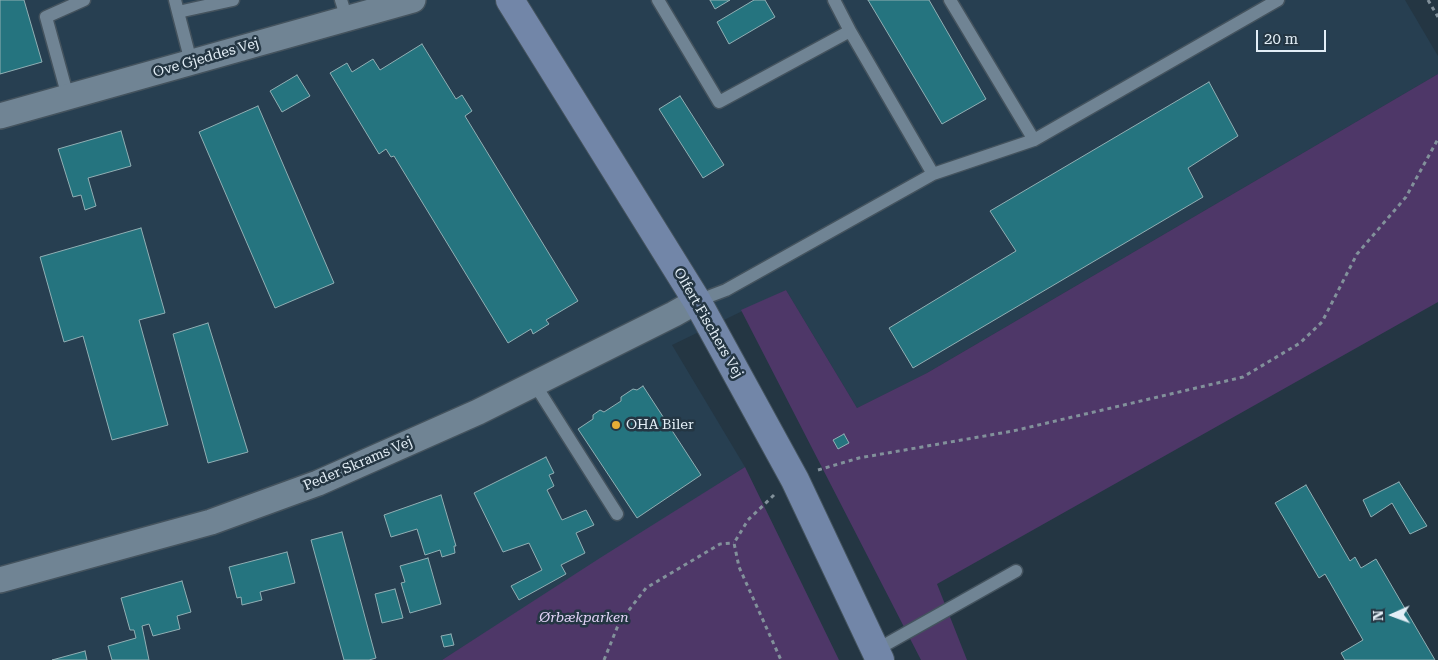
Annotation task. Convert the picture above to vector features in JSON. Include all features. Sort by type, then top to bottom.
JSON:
[{"type":"street","name":"Ove Gjeddes Vej","points":[[0,116],[191,62],[344,9],[412,0]]},
{"type":"street","name":"Olfert Fischers Vej","points":[[510,0],[600,141],[697,301],[795,480],[878,655]]},
{"type":"street","name":"Peder Skrams Vej","points":[[1,574],[211,522],[318,483],[478,412],[697,301]]},
{"type":"lane","points":[[68,97],[46,17],[84,0]]},
{"type":"lane","points":[[191,62],[176,6],[233,0]]},
{"type":"lane","points":[[658,0],[720,102],[850,31]]},
{"type":"lane","points":[[834,0],[933,174]]},
{"type":"lane","points":[[950,0],[1034,140]]},
{"type":"lane","points":[[697,301],[718,294],[933,174],[1034,140],[1278,0]]},
{"type":"lane","points":[[534,383],[617,514]]},
{"type":"lane","points":[[878,655],[1016,571]]},
{"type":"path","points":[[1428,0],[1438,17]]},
{"type":"path","points":[[781,660],[739,567],[734,544],[748,520],[768,500],[795,480],[816,470],[859,458],[1014,431],[1243,377],[1300,343],[1322,322],[1357,254],[1406,197],[1438,139]]},
{"type":"path","points":[[604,660],[619,623],[646,588],[720,544],[734,544]]},
{"type":"shaded area","points":[[0,0],[1405,0],[1438,56],[1438,74],[927,373],[857,408],[786,290],[672,345],[745,467],[442,660],[0,660]]},
{"type":"green space","points":[[1438,74],[1438,302],[937,584],[967,660],[921,660],[741,310],[786,290],[857,408],[927,373]]},
{"type":"green space","name":"Ørbækparken","points":[[745,467],[839,660],[442,660],[600,558]]},
{"type":"building","points":[[0,0],[24,0],[42,62],[0,74]]},
{"type":"building","points":[[710,0],[730,0],[715,9]]},
{"type":"building","points":[[754,0],[765,0],[775,17],[729,44],[717,22]]},
{"type":"building","points":[[868,0],[929,0],[986,99],[942,124]]},
{"type":"building","points":[[422,44],[456,99],[462,95],[472,111],[465,116],[578,301],[546,320],[549,324],[533,334],[531,329],[508,343],[394,156],[391,157],[386,149],[379,154],[330,73],[347,63],[352,72],[373,59],[380,70]]},
{"type":"building","points":[[297,75],[310,96],[282,112],[270,91]]},
{"type":"building","points":[[1209,82],[1238,136],[1188,168],[1203,197],[913,368],[889,328],[1016,251],[990,211]]},
{"type":"building","points":[[680,96],[724,165],[703,178],[659,109]]},
{"type":"building","points":[[258,106],[334,283],[275,308],[199,132]]},
{"type":"building","points":[[121,131],[131,166],[88,178],[96,206],[85,210],[81,195],[73,197],[58,149]]},
{"type":"building","points":[[141,228],[165,313],[139,320],[168,425],[112,440],[83,336],[64,342],[40,257]]},
{"type":"building","points":[[208,323],[248,452],[208,463],[173,334]]},
{"type":"building","points":[[643,386],[701,475],[637,518],[578,429],[593,419],[593,415],[600,410],[604,412],[621,401],[621,397],[633,389],[637,390]]},
{"type":"building","points":[[844,434],[849,443],[838,449],[833,440]]},
{"type":"building","points":[[546,457],[554,473],[549,475],[554,486],[547,490],[562,520],[586,510],[594,525],[576,533],[585,553],[561,565],[566,574],[519,600],[511,586],[542,570],[529,543],[503,552],[474,493]]},
{"type":"building","points":[[1399,482],[1427,526],[1410,534],[1392,503],[1371,517],[1363,500]]},
{"type":"building","points":[[1306,485],[1350,561],[1355,557],[1361,568],[1376,559],[1435,660],[1345,660],[1341,653],[1363,640],[1325,574],[1319,578],[1275,503]]},
{"type":"building","points":[[441,495],[456,546],[454,546],[455,553],[442,557],[440,550],[425,555],[417,529],[391,537],[384,515]]},
{"type":"building","points":[[342,532],[376,658],[369,660],[344,660],[311,540]]},
{"type":"building","points":[[287,552],[295,583],[260,592],[262,600],[242,605],[241,597],[237,598],[229,567]]},
{"type":"building","points":[[428,558],[441,604],[410,613],[401,583],[405,582],[400,566]]},
{"type":"building","points":[[182,581],[191,612],[177,616],[180,629],[153,636],[149,624],[142,626],[149,660],[112,660],[108,646],[136,638],[134,630],[130,630],[121,598]]},
{"type":"building","points":[[395,589],[403,618],[382,623],[375,594]]},
{"type":"building","points":[[451,634],[454,645],[444,647],[441,636]]},
{"type":"building","points":[[85,651],[87,660],[52,660]]},
{"type":"place","name":"OHA Biler","points":[[616,425]]}]
